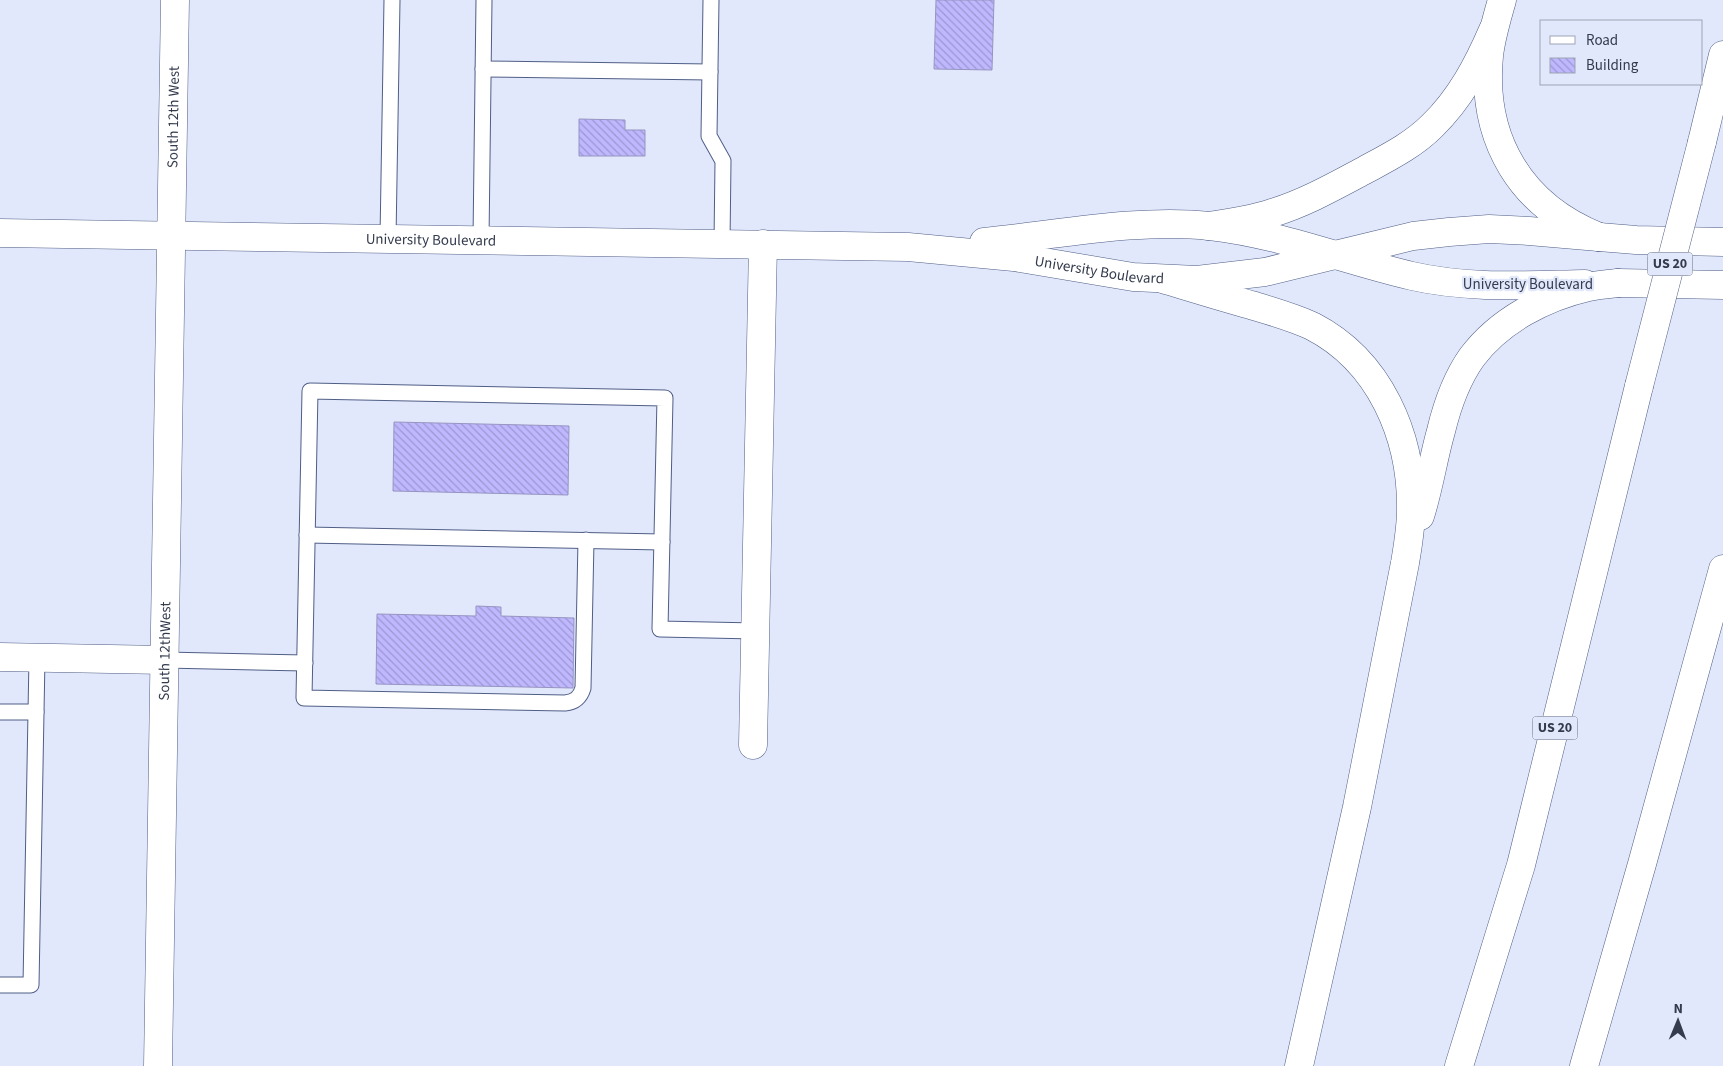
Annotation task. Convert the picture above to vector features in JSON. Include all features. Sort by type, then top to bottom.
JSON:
[{"type":"main road","name":"South 12th West","points":[[172,235],[175,0]]},
{"type":"main road","points":[[1502,0],[1493,30],[1487,79],[1495,128],[1511,166],[1530,192],[1547,209],[1563,221],[1599,237]]},
{"type":"main road","points":[[1208,226],[1240,222],[1294,205],[1316,196],[1400,151],[1433,126],[1450,106],[1466,85],[1493,30]]},
{"type":"main road","name":"US 20","points":[[1459,1066],[1521,865],[1723,55]]},
{"type":"main road","name":"University Boulevard","points":[[862,246],[979,242],[1129,226],[1167,224],[1249,231],[1413,276],[1450,283],[1517,286],[1618,283],[1723,285]]},
{"type":"main road","name":"University Boulevard","points":[[0,232],[722,243],[917,248],[1014,257],[1104,273],[1163,279],[1197,280],[1265,272],[1413,236],[1479,230],[1529,231],[1636,240],[1723,242]]},
{"type":"main road","name":"South 12thWest","points":[[158,1066],[172,235]]},
{"type":"main road","points":[[753,745],[763,244]]},
{"type":"main road","points":[[1163,279],[1294,318],[1331,338],[1348,351],[1366,369],[1380,389],[1392,411],[1406,457],[1411,510],[1405,562],[1356,807],[1299,1066]]},
{"type":"main road","points":[[1405,562],[1421,512],[1440,431],[1449,403],[1472,357],[1511,320],[1535,306],[1561,294],[1589,286],[1618,283]]},
{"type":"main road","points":[[1584,1066],[1723,569]]},
{"type":"main road","points":[[0,657],[165,660]]},
{"type":"lane","points":[[388,238],[392,0]]},
{"type":"lane","points":[[480,240],[484,0]]},
{"type":"lane","points":[[711,0],[709,136],[724,162],[722,243]]},
{"type":"lane","points":[[483,69],[710,72]]},
{"type":"lane","points":[[586,540],[583,688],[578,698],[574,701],[565,703],[304,698],[310,391],[665,398],[660,629],[756,631]]},
{"type":"lane","points":[[307,535],[662,542]]},
{"type":"lane","points":[[0,985],[31,985],[37,658]]},
{"type":"lane","points":[[165,660],[305,663]]},
{"type":"lane","points":[[0,712],[36,712]]},
{"type":"building","points":[[936,0],[994,0],[992,70],[934,69]]},
{"type":"building","points":[[579,119],[625,120],[625,130],[645,130],[645,156],[579,156]]},
{"type":"building","points":[[394,422],[569,426],[568,495],[393,491]]},
{"type":"building","points":[[476,606],[501,607],[501,616],[574,618],[573,688],[376,684],[377,614],[476,616]]}]
